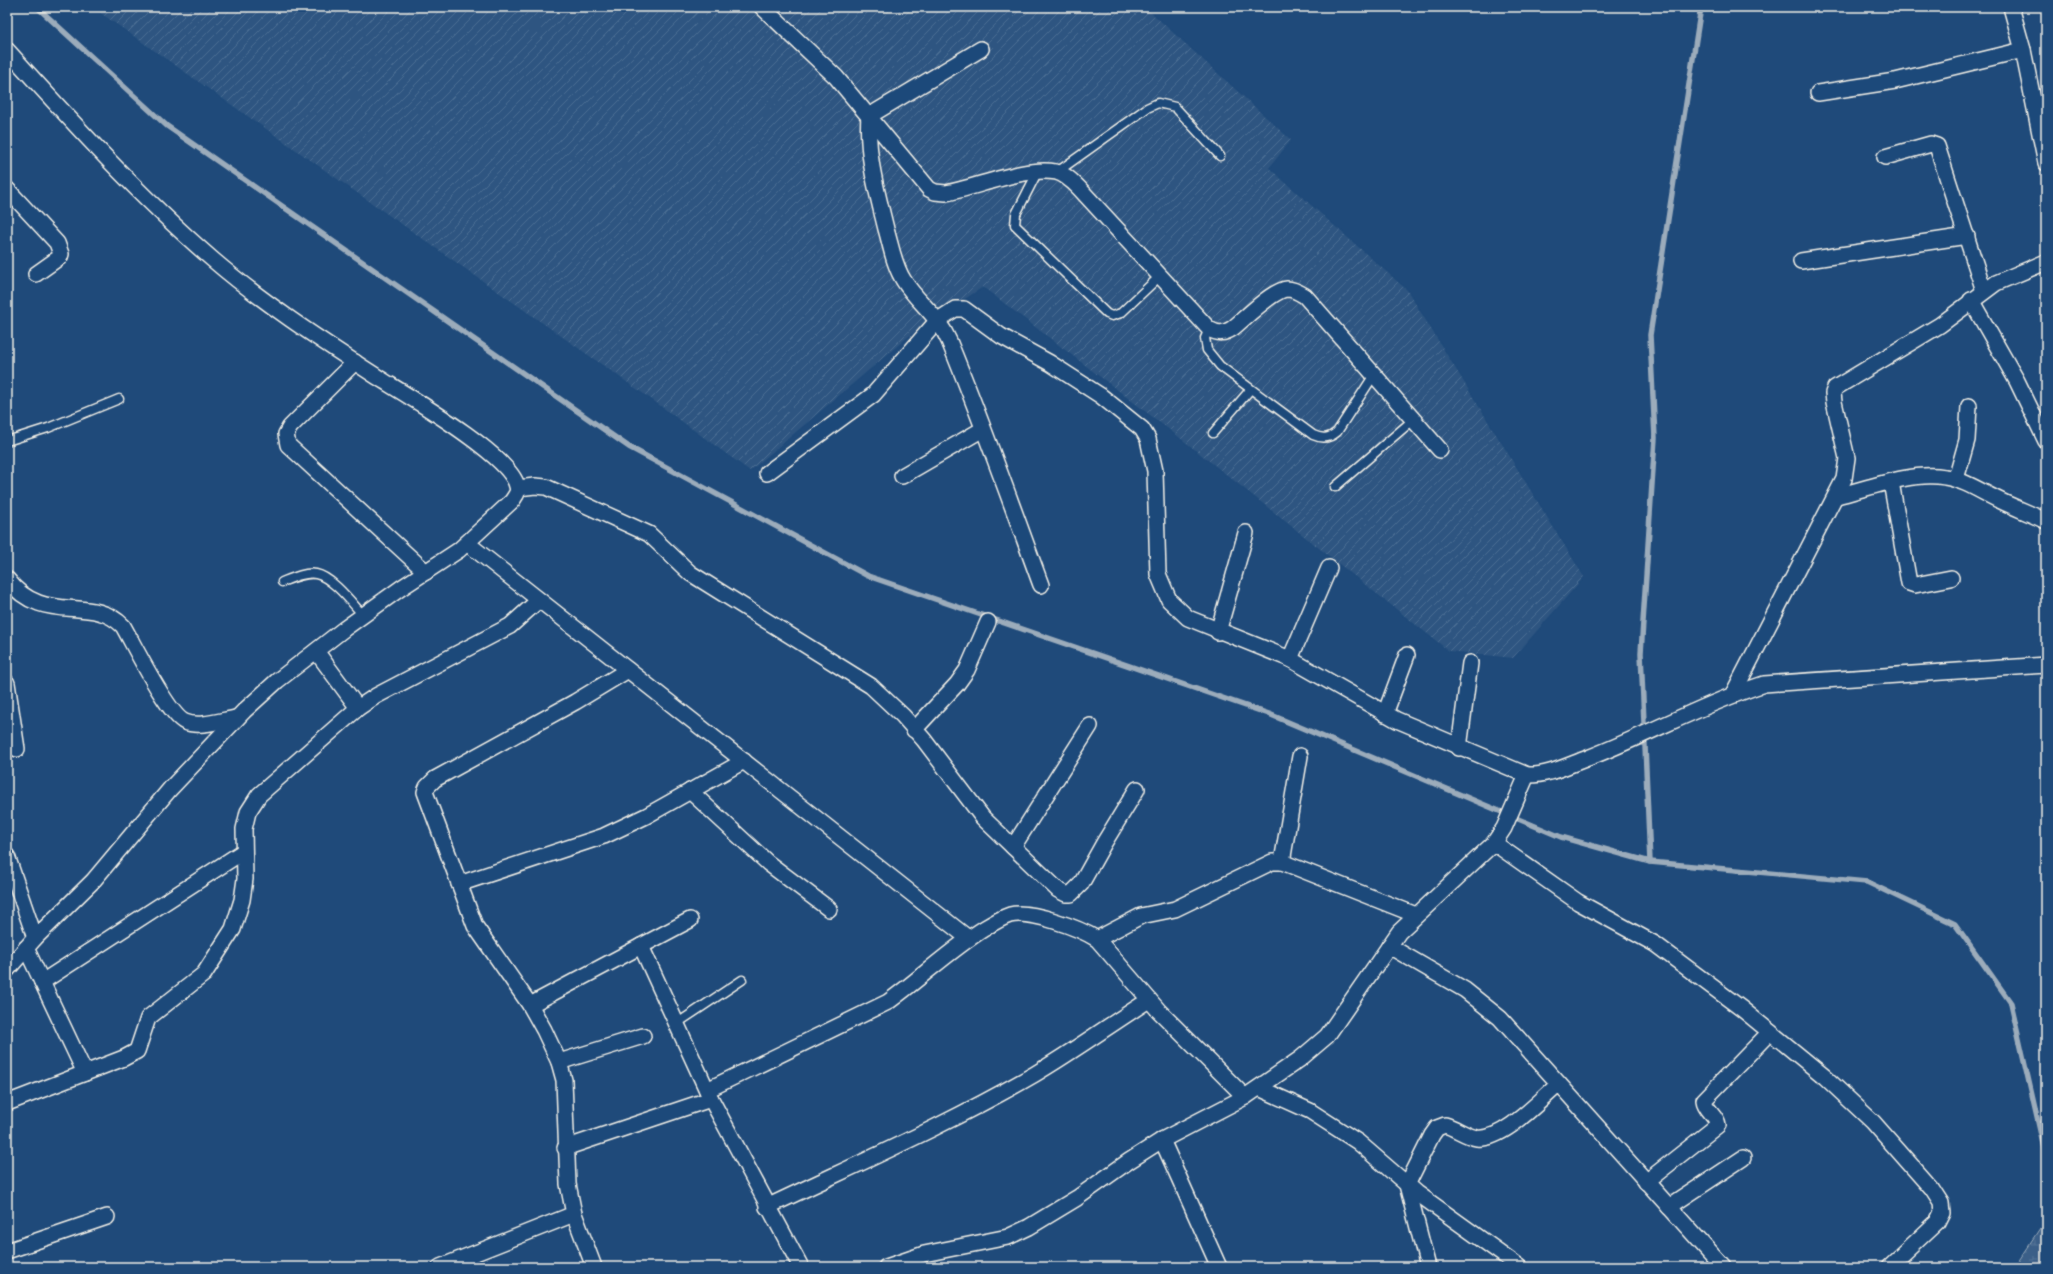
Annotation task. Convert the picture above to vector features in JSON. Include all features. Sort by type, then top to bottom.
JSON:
[{"type":"street","points":[[762,7],[836,77],[925,186],[935,192],[952,191],[1038,171],[1057,172],[1068,178],[1079,188],[1209,329],[1218,333],[1225,332],[1277,293],[1287,289],[1296,291],[1305,296],[1440,450]]},
{"type":"street","points":[[2011,7],[2023,50],[2046,163]]},
{"type":"street","points":[[869,116],[981,49]]},
{"type":"street","points":[[7,50],[87,139],[166,219],[213,260],[249,288],[355,362],[478,443],[506,468],[514,479],[518,488],[512,502],[467,543],[363,615],[277,681],[237,718],[170,789],[93,881],[30,943],[7,970]]},
{"type":"street","points":[[1818,93],[1895,81],[2023,50]]},
{"type":"street","points":[[869,116],[868,140],[877,192],[898,270],[915,296],[938,320],[949,340],[1041,585]]},
{"type":"street","points":[[1885,157],[1931,144],[1937,146],[1984,292]]},
{"type":"street","points":[[7,189],[54,238],[60,249],[61,254],[58,260],[36,274]]},
{"type":"street","points":[[1801,261],[1967,236]]},
{"type":"street","points":[[1733,694],[1837,496],[1844,479],[1847,458],[1834,402],[1833,393],[1835,388],[1913,342],[2002,280],[2046,262]]},
{"type":"street","points":[[1972,300],[2014,375],[2046,442]]},
{"type":"street","points":[[767,473],[874,395],[938,320],[955,309],[967,310],[1001,336],[1050,363],[1101,396],[1142,429],[1148,439],[1155,471],[1157,565],[1161,583],[1169,600],[1188,618],[1218,632],[1290,659],[1396,720],[1459,748],[1527,775],[1550,772],[1631,741],[1733,694],[1764,684],[2046,665]]},
{"type":"street","points":[[355,362],[290,427],[286,434],[288,445],[426,572]]},
{"type":"street","points":[[1956,479],[1967,440],[1969,406]]},
{"type":"street","points":[[902,476],[983,430]]},
{"type":"street","points":[[1837,496],[1891,482],[1929,475],[1956,479],[2046,521]]},
{"type":"street","points":[[1891,482],[1909,583],[1915,585],[1951,578]]},
{"type":"street","points":[[518,488],[535,486],[546,487],[649,534],[690,573],[871,686],[898,711],[983,818],[1058,890],[1066,894],[1072,894],[1081,884],[1104,843],[1138,789]]},
{"type":"street","points":[[1218,632],[1246,533]]},
{"type":"street","points":[[467,543],[968,938]]},
{"type":"street","points":[[1290,659],[1329,568]]},
{"type":"street","points":[[7,579],[26,598],[39,604],[54,608],[107,614],[116,618],[123,626],[168,704],[182,720],[199,723],[237,718]]},
{"type":"street","points":[[7,1103],[137,1051],[148,1018],[204,974],[234,929],[245,878],[244,830],[248,812],[259,795],[358,708],[376,696],[510,626],[539,600]]},
{"type":"street","points":[[914,730],[957,684],[967,670],[988,622]]},
{"type":"street","points":[[316,651],[358,708]]},
{"type":"street","points":[[1385,714],[1407,655]]},
{"type":"street","points":[[1459,748],[1470,663]]},
{"type":"street","points":[[594,1267],[574,1214],[568,1184],[565,1148],[564,1080],[559,1062],[530,1005],[475,926],[426,795],[427,786],[435,779],[569,706],[628,670]]},
{"type":"street","points":[[7,683],[17,749]]},
{"type":"street","points":[[1013,847],[1090,726]]},
{"type":"street","points":[[1282,862],[1300,756]]},
{"type":"street","points":[[459,884],[604,836],[744,761]]},
{"type":"street","points":[[886,1267],[924,1254],[1008,1237],[1029,1227],[1077,1198],[1129,1161],[1162,1140],[1245,1097],[1300,1059],[1328,1036],[1389,946],[1416,915],[1494,843],[1504,828],[1527,775]]},
{"type":"street","points":[[690,791],[768,863],[829,908]]},
{"type":"street","points":[[1494,843],[1578,902],[1655,944],[1770,1032],[1853,1101],[1873,1122],[1932,1189],[1941,1203],[1942,1212],[1937,1222],[1888,1267]]},
{"type":"street","points":[[42,982],[244,851]]},
{"type":"street","points":[[7,856],[42,982],[85,1073]]},
{"type":"street","points":[[1097,939],[1141,916],[1175,909],[1266,864],[1282,862],[1357,890],[1416,915]]},
{"type":"street","points":[[565,1148],[709,1095],[888,1002],[909,987],[968,938],[1010,915],[1025,914],[1064,924],[1086,932],[1097,939],[1149,1000],[1194,1048],[1245,1097]]},
{"type":"street","points":[[530,1005],[690,920]]},
{"type":"street","points":[[641,946],[709,1095],[767,1207],[801,1267]]},
{"type":"street","points":[[1389,946],[1481,1001],[1500,1018],[1723,1267]]},
{"type":"street","points":[[767,1207],[903,1144],[989,1099],[1036,1073],[1149,1000]]},
{"type":"street","points":[[1646,1182],[1718,1125],[1716,1119],[1704,1105],[1704,1100],[1770,1032]]},
{"type":"street","points":[[559,1062],[643,1036]]},
{"type":"street","points":[[1428,1267],[1407,1185],[1419,1158],[1437,1128],[1445,1125],[1468,1136],[1478,1138],[1496,1134],[1559,1084]]},
{"type":"street","points":[[1259,1088],[1310,1111],[1358,1142],[1407,1185],[1454,1221],[1520,1267]]},
{"type":"street","points":[[1162,1140],[1219,1267]]},
{"type":"street","points":[[1669,1207],[1743,1158]]},
{"type":"street","points":[[440,1267],[469,1262],[574,1214]]},
{"type":"street","points":[[7,1251],[106,1217]]},
{"type":"lane","points":[[1057,172],[1147,108],[1158,103],[1175,107],[1220,156]]},
{"type":"lane","points":[[1038,171],[1016,214],[1015,225],[1107,314],[1112,316],[1121,313],[1160,276]]},
{"type":"lane","points":[[1209,329],[1205,338],[1208,353],[1220,366],[1250,390],[1312,435],[1325,438],[1337,432],[1374,376]]},
{"type":"lane","points":[[1212,433],[1250,390]]},
{"type":"lane","points":[[7,441],[89,412],[119,399]]},
{"type":"lane","points":[[1335,487],[1413,420]]},
{"type":"lane","points":[[282,582],[308,574],[323,576],[344,594],[363,615]]},
{"type":"lane","points":[[676,1024],[742,980]]},
{"type":"shaded area","points":[[92,7],[1145,7],[1291,140],[1269,168],[1407,290],[1584,577],[1513,658],[1449,651],[1184,441],[983,287],[909,336],[750,471],[651,399]]},
{"type":"green space","points":[[2046,1220],[2046,1267],[2015,1267]]},
{"type":"waterway","points":[[37,7],[167,126],[629,447],[868,576],[1269,714],[1561,837],[1650,862],[1867,882],[1955,924],[2011,1003],[2046,1157]]},
{"type":"waterway","points":[[1650,862],[1641,653],[1655,438],[1650,335],[1701,7]]}]
